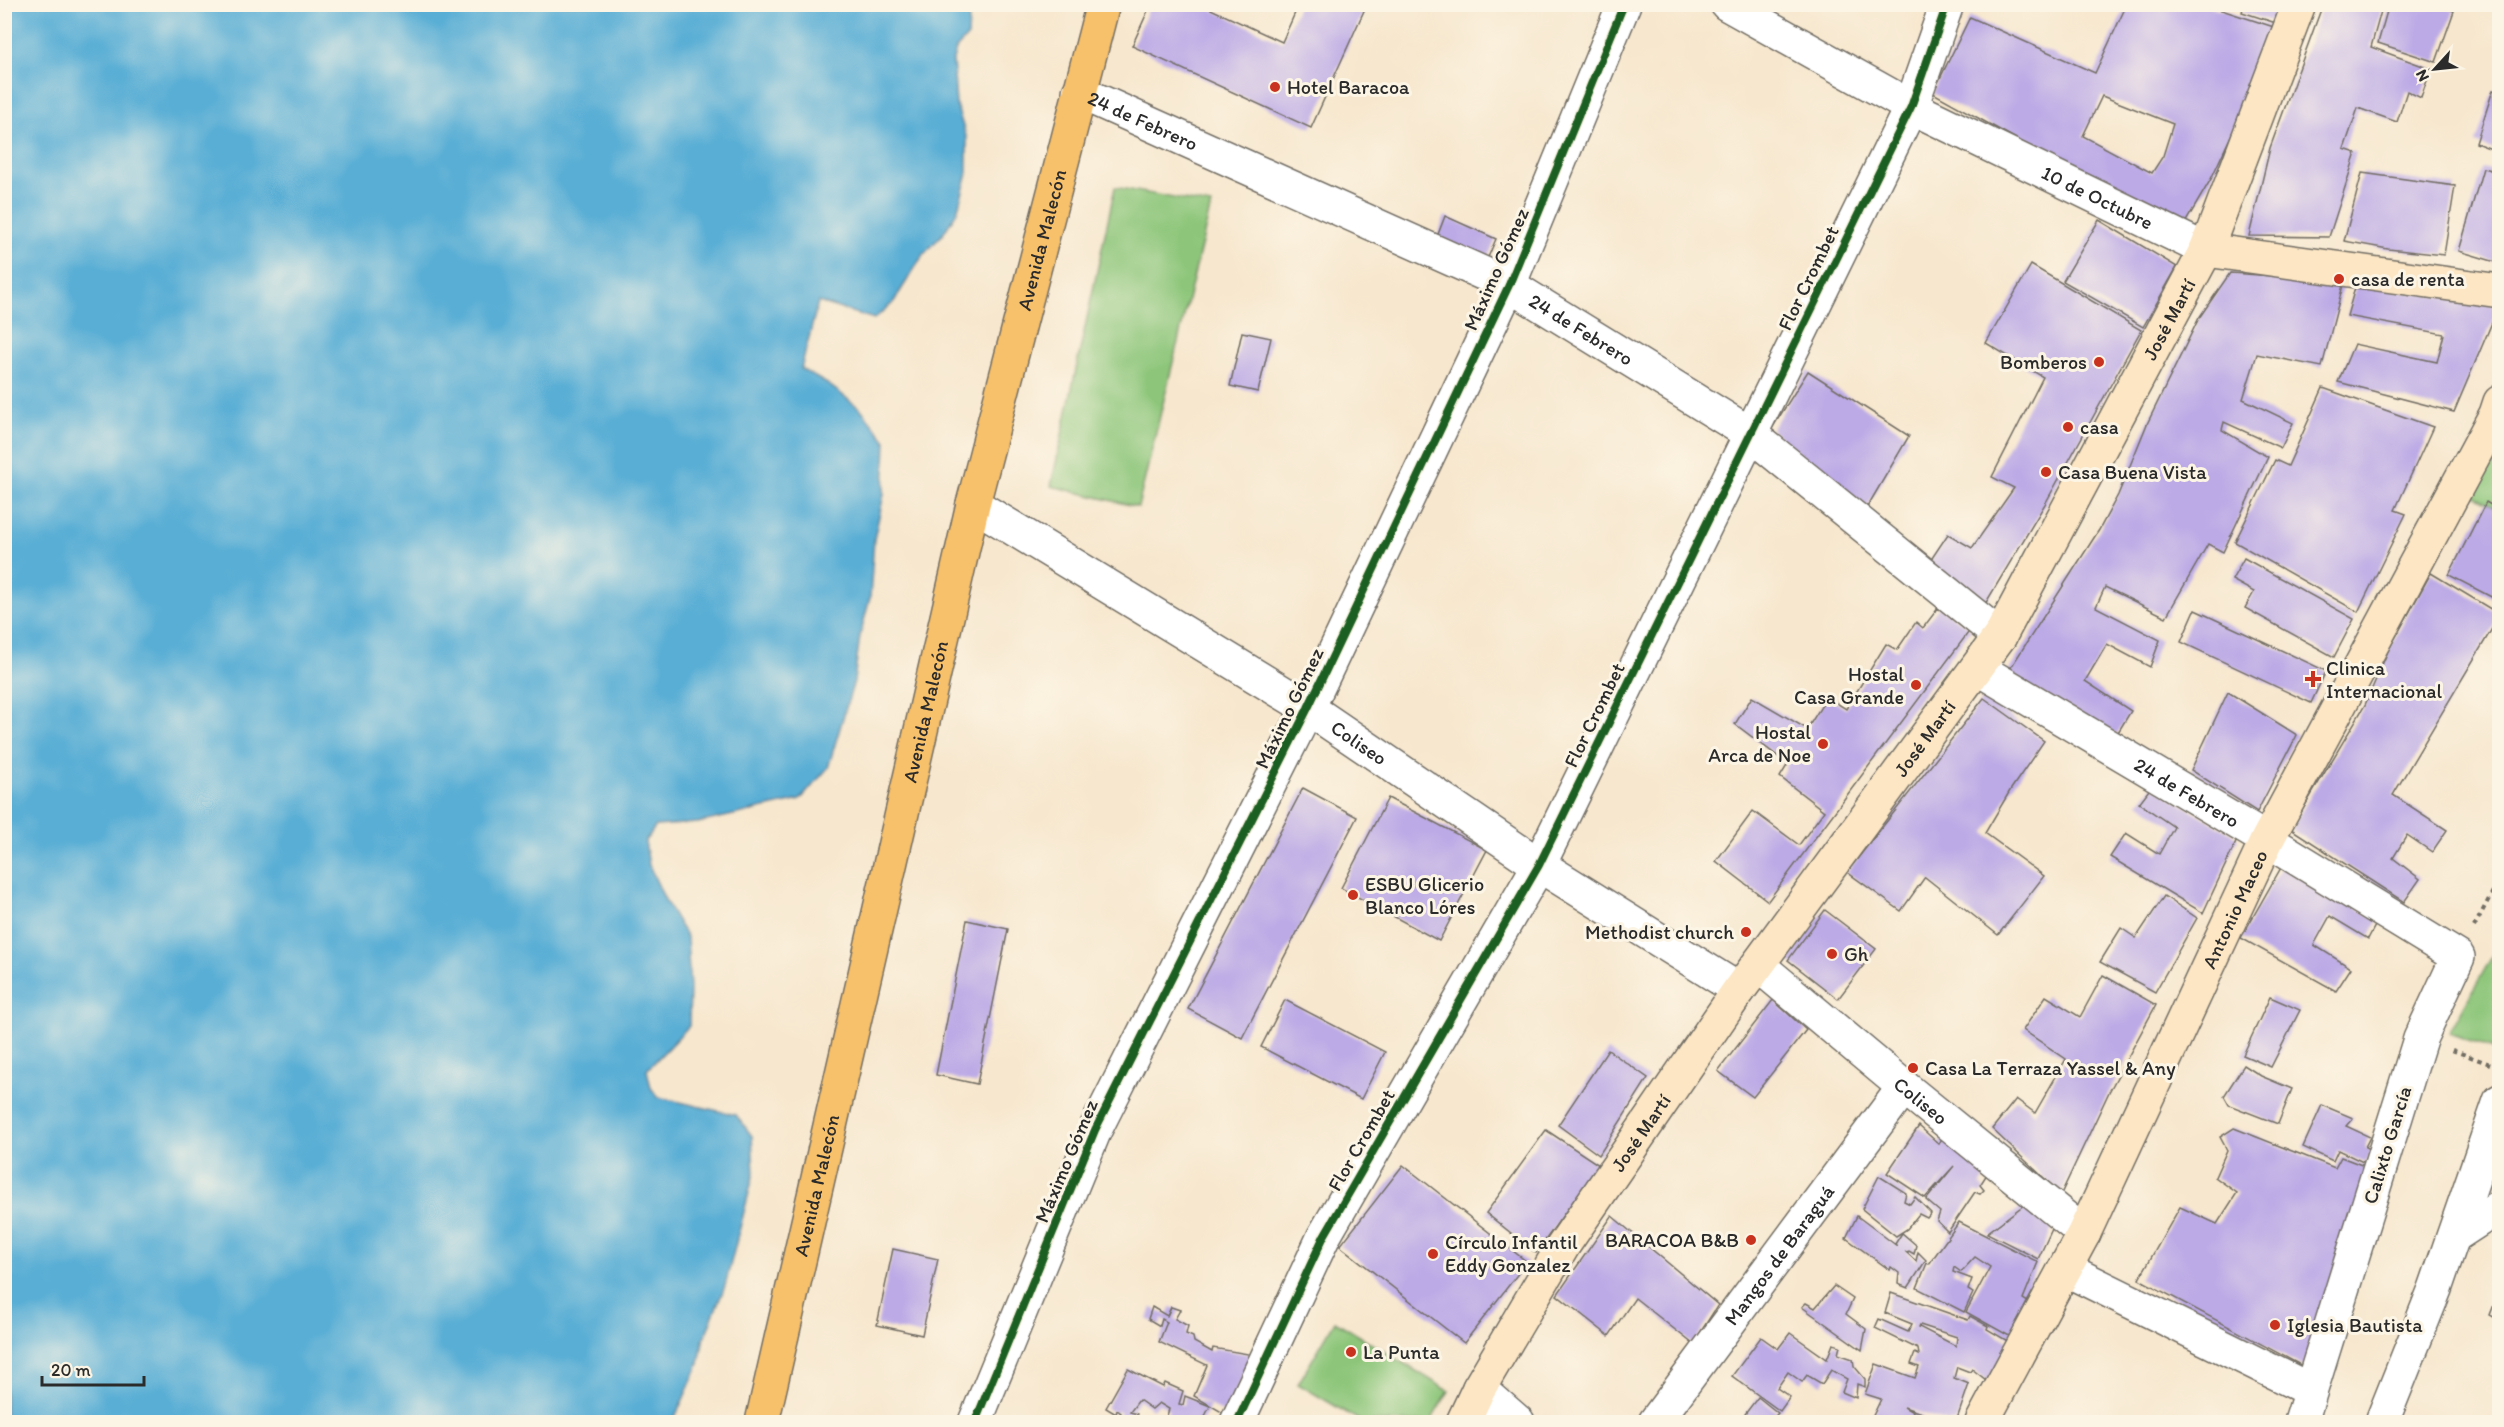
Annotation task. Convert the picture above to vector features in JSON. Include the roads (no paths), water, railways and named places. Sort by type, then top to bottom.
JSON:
[{"type":"main road","name":"Avenida Malecón","points":[[762,1422],[974,504],[1103,4]]},
{"type":"main road","name":"José Martí","points":[[1463,1422],[1479,1388],[1563,1246],[1749,977],[2000,636],[2206,250],[2299,4]]},
{"type":"main road","name":"10 de Octubre","points":[[2206,250],[2499,291]]},
{"type":"main road","name":"Antonio Maceo","points":[[1982,1422],[2084,1233],[2267,840],[2498,411]]},
{"type":"street","name":"Máximo Gómez","points":[[975,1422],[1095,1130],[1308,708],[1509,285],[1624,4]]},
{"type":"street","name":"10 de Octubre","points":[[1727,4],[1911,107],[2206,250]]},
{"type":"street","name":"Flor Crombet","points":[[1237,1422],[1324,1236],[1539,865],[1749,433],[1911,107],[1947,4]]},
{"type":"street","name":"24 de Febrero","points":[[1079,92],[1509,285],[1749,433],[2000,636]]},
{"type":"street","name":"Coliseo","points":[[974,504],[1308,708],[1539,865],[1749,977],[1904,1088],[2084,1233]]},
{"type":"street","name":"24 de Febrero","points":[[1977,668],[2267,840],[2458,957]]},
{"type":"street","name":"Calixto García","points":[[2301,1422],[2420,1039],[2458,957]]},
{"type":"street","name":"Mangos de Baraguá","points":[[1654,1422],[1904,1088]]},
{"type":"street","points":[[2383,1419],[2454,1236],[2499,1101]]},
{"type":"street","points":[[2454,1236],[2499,1206]]},
{"type":"street","points":[[2065,1269],[2310,1390]]},
{"type":"street","points":[[1479,1388],[1518,1422]]},
{"type":"water","points":[[5,4],[963,5],[969,18],[968,36],[956,49],[953,60],[956,104],[967,139],[967,177],[957,212],[943,234],[923,255],[893,303],[874,319],[818,302],[801,369],[829,385],[861,409],[886,441],[884,494],[874,539],[870,598],[860,636],[854,681],[828,768],[800,800],[698,823],[656,826],[645,841],[649,865],[666,902],[687,937],[690,988],[689,1026],[647,1070],[651,1088],[658,1097],[736,1115],[752,1136],[754,1173],[725,1286],[703,1341],[699,1364],[673,1422],[5,1422]]},
{"type":"place","name":"Hotel Baracoa","points":[[1275,87]]},
{"type":"place","name":"casa de renta","points":[[2339,279]]},
{"type":"place","name":"Bomberos","points":[[2099,362]]},
{"type":"place","name":"casa","points":[[2068,427]]},
{"type":"place","name":"Casa Buena Vista","points":[[2046,472]]},
{"type":"place","name":"Clinica Internacional","points":[[2313,679]]},
{"type":"place","name":"Hostal Casa Grande","points":[[1916,685]]},
{"type":"place","name":"Hostal Arca de Noe","points":[[1823,744]]},
{"type":"place","name":"ESBU Glicerio Blanco Lóres","points":[[1353,895]]},
{"type":"place","name":"Methodist church","points":[[1746,932]]},
{"type":"place","name":"Gh","points":[[1832,954]]},
{"type":"place","name":"Casa La Terraza Yassel & Any","points":[[1913,1068]]},
{"type":"place","name":"BARACOA B&B","points":[[1751,1240]]},
{"type":"place","name":"Círculo Infantil Eddy Gonzalez","points":[[1433,1254]]},
{"type":"place","name":"Iglesia Bautista","points":[[2275,1325]]},
{"type":"place","name":"La Punta","points":[[1351,1352]]}]
